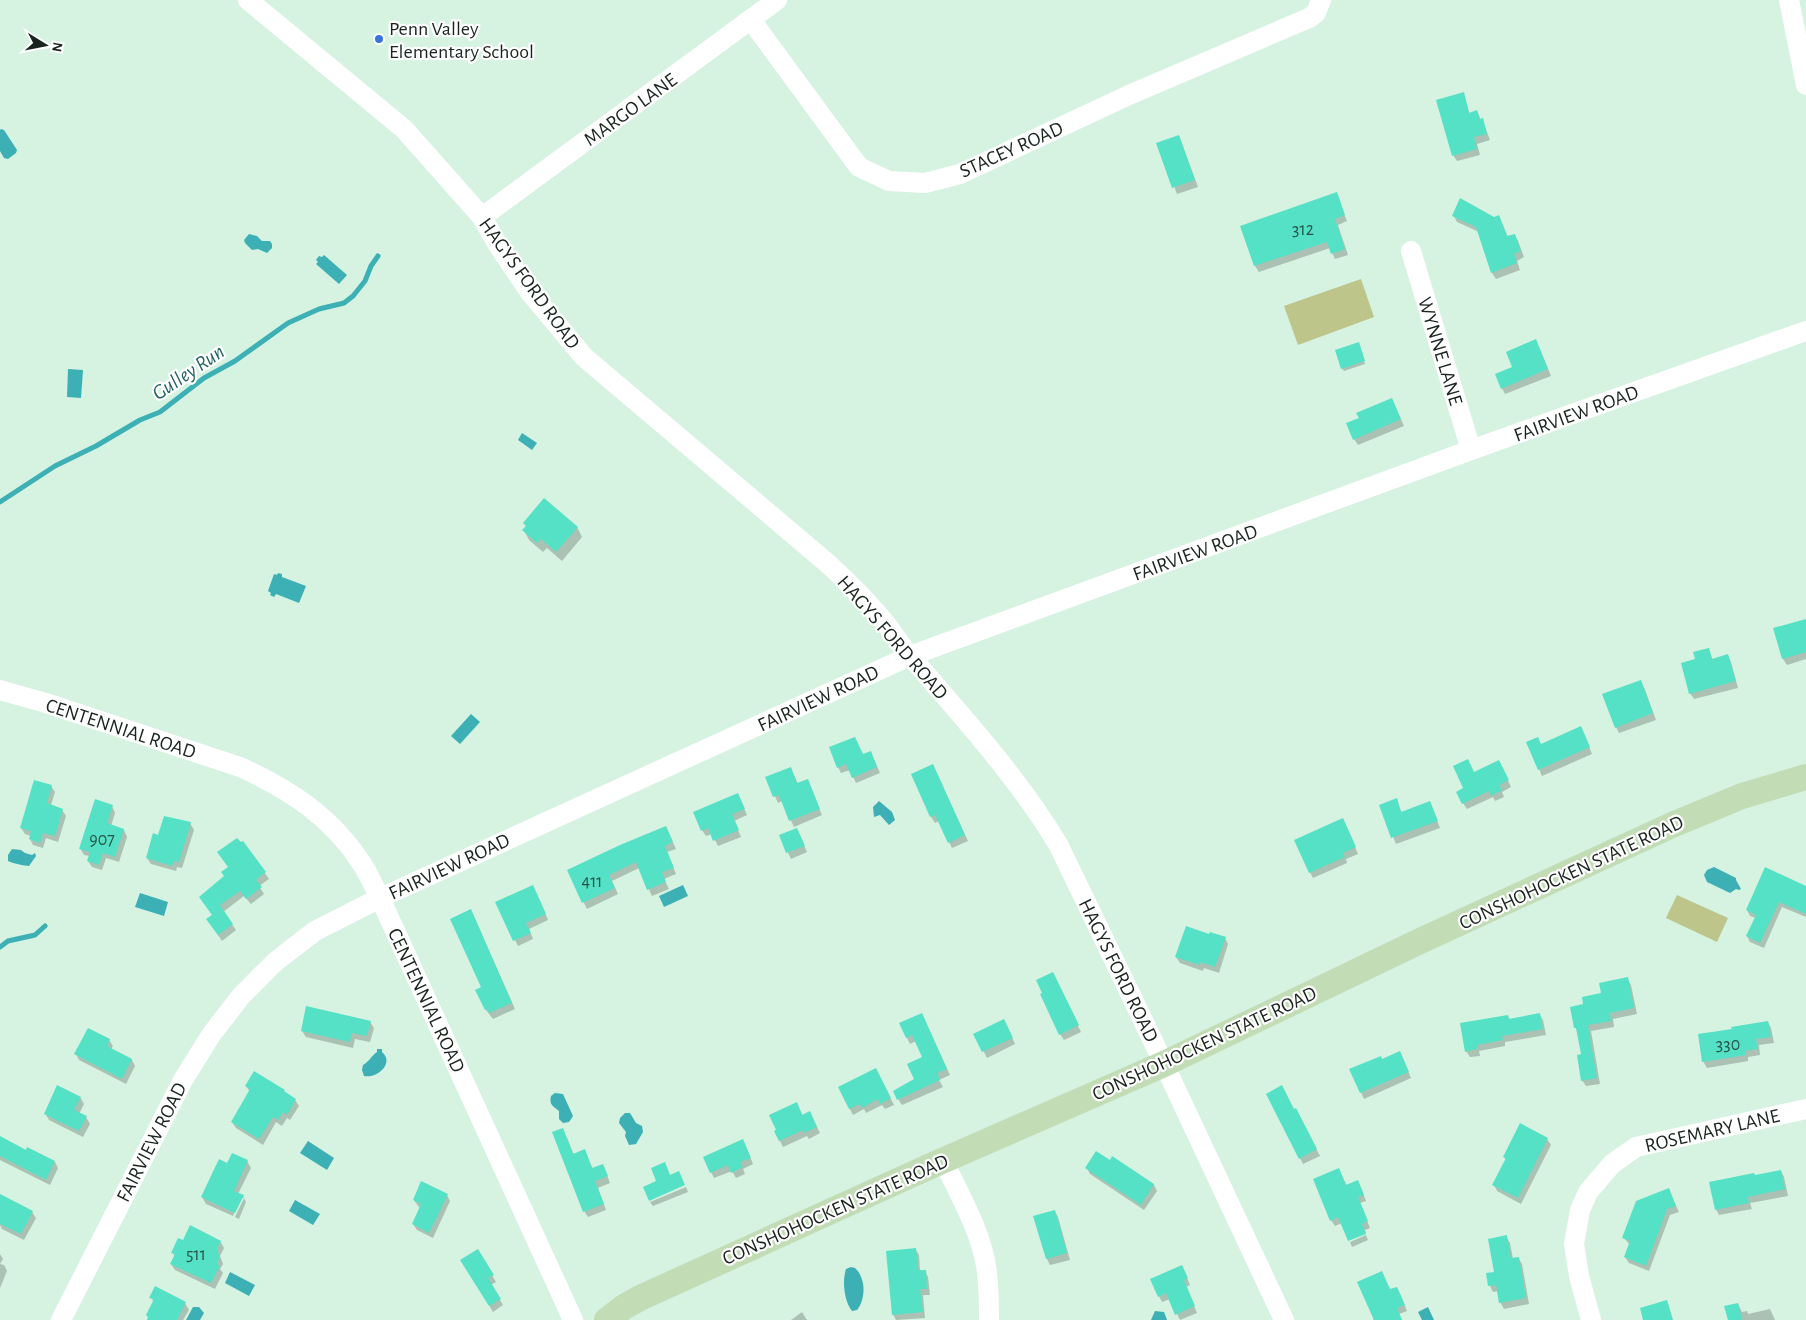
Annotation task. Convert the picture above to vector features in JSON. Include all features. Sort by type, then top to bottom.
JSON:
[{"type":"main road","name":"CONSHOHOCKEN STATE ROAD","points":[[607,1320],[640,1298],[943,1160],[1164,1064],[1410,946],[1672,825],[1742,796],[1806,777]]},
{"type":"street","name":"HAGYS FORD ROAD","points":[[248,0],[404,129],[482,217],[498,245],[530,290],[584,357],[856,590],[989,748],[1039,813],[1059,846],[1284,1320]]},
{"type":"street","name":"MARGO LANE","points":[[482,217],[777,0]]},
{"type":"street","points":[[1789,0],[1806,85]]},
{"type":"street","name":"STACEY ROAD","points":[[751,20],[859,167],[889,181],[925,183],[960,174],[1129,95],[1309,18],[1316,14],[1321,2]]},
{"type":"street","name":"WYNNE LANE","points":[[1411,251],[1472,450]]},
{"type":"street","name":"FAIRVIEW ROAD","points":[[61,1320],[183,1080],[211,1035],[241,996],[275,962],[315,931],[380,898],[910,656],[1472,450],[1806,331]]},
{"type":"street","name":"CENTENNIAL ROAD","points":[[0,690],[240,766],[265,778],[312,807],[331,824],[363,865],[380,898],[573,1320]]},
{"type":"street","name":"ROSEMARY LANE","points":[[1591,1320],[1579,1276],[1574,1244],[1580,1210],[1588,1192],[1612,1164],[1636,1147],[1806,1109]]},
{"type":"street","points":[[943,1160],[968,1212],[982,1247],[986,1266],[989,1320]]},
{"type":"green space","points":[[1361,279],[1374,317],[1298,345],[1284,306]]},
{"type":"green space","points":[[1677,895],[1728,918],[1717,942],[1666,918]]},
{"type":"water","points":[[1,129],[4,130],[17,150],[8,159],[4,158],[0,151]]},
{"type":"water","points":[[249,234],[257,236],[262,241],[270,241],[272,248],[267,253],[258,249],[252,250],[244,240]]},
{"type":"water","points":[[324,255],[347,275],[339,284],[316,264],[319,256],[322,257]]},
{"type":"water","points":[[68,369],[83,370],[81,398],[67,397]]},
{"type":"water","points":[[522,433],[537,443],[532,450],[518,440]]},
{"type":"water","points":[[278,573],[282,574],[282,577],[306,586],[299,603],[276,594],[274,597],[270,595],[271,593],[268,591],[274,574],[277,575]]},
{"type":"water","points":[[471,714],[480,722],[460,744],[451,736]]},
{"type":"water","points":[[879,801],[892,812],[895,820],[889,825],[880,815],[874,817],[873,807]]},
{"type":"water","points":[[12,849],[21,850],[32,855],[35,853],[36,856],[29,866],[12,863],[8,861],[8,855]]},
{"type":"water","points":[[1714,867],[1736,878],[1741,889],[1736,889],[1730,893],[1707,882],[1704,875],[1707,870]]},
{"type":"water","points":[[683,885],[688,896],[664,907],[659,896]]},
{"type":"water","points":[[140,893],[168,902],[164,916],[135,907]]},
{"type":"water","points":[[377,1049],[382,1049],[387,1061],[379,1073],[364,1076],[363,1065],[377,1052]]},
{"type":"water","points":[[555,1093],[563,1094],[573,1116],[569,1122],[563,1123],[559,1119],[559,1111],[551,1103],[551,1096]]},
{"type":"water","points":[[625,1113],[630,1113],[636,1123],[642,1126],[643,1132],[636,1144],[629,1145],[625,1136],[626,1132],[619,1123],[620,1118]]},
{"type":"water","points":[[308,1141],[334,1158],[327,1170],[300,1153]]},
{"type":"water","points":[[295,1200],[320,1214],[313,1225],[289,1211]]},
{"type":"water","points":[[851,1267],[859,1272],[864,1289],[860,1305],[857,1310],[852,1311],[847,1302],[844,1285],[846,1269]]},
{"type":"water","points":[[230,1272],[255,1285],[249,1296],[225,1283]]},
{"type":"water","points":[[193,1307],[199,1307],[204,1313],[200,1320],[186,1320]]},
{"type":"water","points":[[1428,1307],[1434,1320],[1422,1320],[1418,1312]]},
{"type":"water","points":[[1155,1311],[1164,1312],[1167,1320],[1151,1320]]},
{"type":"building","points":[[1464,92],[1469,113],[1477,110],[1480,119],[1483,118],[1487,134],[1474,137],[1477,149],[1452,156],[1436,100]]},
{"type":"building","points":[[1179,135],[1195,180],[1172,188],[1156,143]]},
{"type":"building","points":[[1337,192],[1345,215],[1335,219],[1345,249],[1331,254],[1327,242],[1254,266],[1240,226]]},
{"type":"building","points":[[1460,198],[1494,217],[1499,215],[1507,236],[1515,234],[1521,251],[1514,254],[1517,263],[1491,273],[1476,227],[1452,216]]},
{"type":"building","points":[[1536,339],[1548,369],[1501,389],[1495,374],[1512,367],[1506,352]]},
{"type":"building","points":[[1359,342],[1365,361],[1341,369],[1335,350]]},
{"type":"building","points":[[1392,398],[1401,419],[1353,440],[1346,423],[1359,418],[1356,413]]},
{"type":"building","points":[[544,498],[578,527],[556,552],[541,539],[537,543],[522,530],[526,526],[523,523]]},
{"type":"building","points":[[1806,619],[1806,652],[1782,659],[1773,628]]},
{"type":"building","points":[[1709,648],[1712,659],[1728,654],[1736,681],[1689,694],[1681,663],[1695,659],[1693,652]]},
{"type":"building","points":[[1641,680],[1653,713],[1615,728],[1602,694]]},
{"type":"building","points":[[1581,726],[1590,747],[1538,770],[1526,742],[1538,737],[1541,744]]},
{"type":"building","points":[[855,737],[863,754],[871,751],[877,767],[852,778],[846,764],[837,768],[829,747]]},
{"type":"building","points":[[1468,759],[1474,772],[1499,760],[1509,780],[1499,785],[1502,790],[1491,796],[1489,791],[1462,804],[1456,792],[1463,788],[1453,766]]},
{"type":"building","points":[[933,764],[965,835],[948,843],[935,815],[930,817],[911,774]]},
{"type":"building","points":[[791,767],[797,783],[808,779],[820,809],[789,821],[779,795],[773,797],[765,777]]},
{"type":"building","points":[[34,780],[52,785],[47,803],[63,809],[55,836],[43,833],[40,843],[29,839],[31,831],[20,828]]},
{"type":"building","points":[[738,793],[745,809],[732,814],[739,830],[713,841],[708,828],[701,831],[693,812]]},
{"type":"building","points":[[1397,798],[1401,812],[1430,801],[1438,821],[1391,838],[1379,805]]},
{"type":"building","points":[[95,799],[113,805],[107,823],[124,829],[115,857],[103,853],[99,865],[87,861],[90,852],[79,849]]},
{"type":"building","points":[[164,816],[191,822],[179,862],[174,861],[172,866],[146,858],[153,833],[158,835]]},
{"type":"building","points":[[1343,818],[1356,847],[1343,853],[1345,857],[1309,873],[1294,840]]},
{"type":"building","points":[[666,826],[673,842],[665,846],[674,868],[662,872],[666,882],[647,890],[636,862],[609,875],[615,888],[582,903],[567,870]]},
{"type":"building","points":[[797,828],[805,846],[786,853],[779,835]]},
{"type":"building","points":[[237,838],[241,842],[243,841],[266,872],[256,880],[262,887],[246,899],[240,891],[220,905],[233,924],[218,935],[206,919],[212,915],[199,897],[224,876],[221,872],[228,867],[217,852]]},
{"type":"building","points":[[1765,867],[1806,886],[1806,914],[1779,902],[1760,943],[1746,936],[1756,915],[1746,910]]},
{"type":"building","points":[[533,885],[546,914],[526,923],[531,933],[513,941],[495,902]]},
{"type":"building","points":[[471,909],[512,1003],[489,1013],[487,1009],[485,1010],[475,990],[481,987],[450,919]]},
{"type":"building","points":[[1186,926],[1209,934],[1210,932],[1226,937],[1215,967],[1201,962],[1200,965],[1175,957]]},
{"type":"building","points":[[1053,972],[1079,1025],[1059,1035],[1040,994],[1042,993],[1036,980]]},
{"type":"building","points":[[1628,977],[1634,1008],[1610,1013],[1611,1021],[1588,1025],[1597,1078],[1581,1081],[1577,1055],[1581,1054],[1570,1007],[1583,1004],[1582,997],[1601,993],[1599,983]]},
{"type":"building","points":[[306,1006],[371,1021],[367,1036],[352,1033],[350,1042],[301,1031]]},
{"type":"building","points":[[922,1013],[947,1069],[937,1073],[940,1080],[897,1100],[893,1091],[914,1079],[907,1064],[922,1057],[912,1035],[906,1038],[899,1023]]},
{"type":"building","points":[[1540,1013],[1543,1029],[1502,1036],[1503,1040],[1477,1045],[1477,1049],[1465,1052],[1460,1023],[1508,1015],[1509,1019]]},
{"type":"building","points":[[1004,1019],[1013,1038],[982,1052],[973,1034]]},
{"type":"building","points":[[1768,1021],[1771,1037],[1756,1039],[1758,1049],[1745,1051],[1746,1055],[1702,1062],[1698,1034]]},
{"type":"building","points":[[88,1028],[110,1039],[107,1046],[132,1059],[122,1079],[74,1054]]},
{"type":"building","points":[[1400,1051],[1409,1072],[1360,1093],[1349,1069],[1381,1056],[1382,1059]]},
{"type":"building","points":[[876,1068],[891,1098],[880,1104],[878,1099],[862,1108],[860,1104],[849,1109],[838,1087]]},
{"type":"building","points":[[254,1071],[296,1099],[287,1115],[283,1112],[278,1120],[273,1117],[259,1139],[231,1122],[250,1089],[245,1086]]},
{"type":"building","points":[[57,1085],[81,1097],[74,1110],[87,1116],[79,1131],[44,1114]]},
{"type":"building","points":[[1282,1085],[1317,1149],[1299,1159],[1266,1094]]},
{"type":"building","points":[[797,1102],[802,1115],[810,1111],[817,1127],[804,1133],[803,1130],[779,1141],[769,1115]]},
{"type":"building","points":[[1520,1123],[1548,1138],[1518,1198],[1492,1185],[1506,1158],[1503,1157]]},
{"type":"building","points":[[563,1128],[573,1154],[585,1149],[592,1168],[603,1164],[608,1176],[595,1181],[604,1204],[583,1212],[552,1132]]},
{"type":"building","points":[[0,1136],[26,1150],[27,1147],[55,1161],[46,1180],[0,1156]]},
{"type":"building","points":[[743,1139],[751,1158],[740,1162],[743,1167],[731,1173],[728,1165],[710,1173],[703,1157]]},
{"type":"building","points":[[1096,1151],[1110,1160],[1112,1156],[1154,1184],[1141,1205],[1085,1168]]},
{"type":"building","points":[[232,1153],[248,1160],[234,1191],[244,1195],[235,1213],[201,1197],[219,1159],[227,1163]]},
{"type":"building","points":[[665,1162],[670,1175],[679,1171],[685,1185],[649,1201],[643,1187],[656,1181],[651,1168]]},
{"type":"building","points":[[1339,1168],[1346,1185],[1358,1180],[1364,1195],[1358,1197],[1368,1221],[1362,1224],[1366,1234],[1348,1241],[1338,1217],[1330,1221],[1313,1179]]},
{"type":"building","points":[[1781,1170],[1785,1189],[1748,1197],[1749,1203],[1715,1210],[1709,1182]]},
{"type":"building","points":[[421,1181],[448,1194],[429,1233],[412,1224],[421,1204],[413,1200]]},
{"type":"building","points":[[1669,1188],[1676,1206],[1667,1209],[1646,1266],[1624,1257],[1630,1241],[1622,1238],[1636,1201]]},
{"type":"building","points":[[0,1194],[33,1211],[21,1234],[0,1224]]},
{"type":"building","points":[[1055,1210],[1067,1253],[1046,1259],[1033,1216]]},
{"type":"building","points":[[190,1225],[221,1241],[217,1249],[220,1257],[217,1264],[220,1266],[211,1283],[170,1264],[175,1254],[171,1253],[178,1238],[183,1240]]},
{"type":"building","points":[[1507,1235],[1511,1258],[1519,1257],[1526,1298],[1499,1303],[1496,1285],[1488,1286],[1486,1273],[1494,1272],[1488,1239]]},
{"type":"building","points":[[916,1248],[918,1270],[926,1270],[927,1289],[920,1289],[923,1312],[892,1315],[886,1251]]},
{"type":"building","points":[[478,1249],[494,1275],[488,1278],[501,1299],[489,1306],[460,1260]]},
{"type":"building","points":[[1182,1265],[1188,1278],[1184,1280],[1195,1306],[1175,1315],[1166,1293],[1158,1297],[1150,1279]]},
{"type":"building","points":[[1382,1271],[1390,1289],[1397,1287],[1405,1305],[1397,1308],[1402,1320],[1374,1320],[1357,1282]]},
{"type":"building","points":[[155,1286],[186,1302],[177,1320],[147,1320],[148,1317],[146,1315],[154,1299],[149,1298]]},
{"type":"building","points":[[1667,1300],[1673,1320],[1643,1320],[1640,1308]]},
{"type":"building","points":[[1738,1303],[1742,1320],[1728,1320],[1724,1306]]},
{"type":"waterway","name":"Gulley Run","points":[[0,502],[55,466],[96,446],[140,420],[160,412],[204,378],[235,361],[288,323],[319,309],[344,303],[353,296],[365,281],[371,266],[378,256]]},
{"type":"waterway","points":[[0,947],[8,941],[35,935],[45,926]]},
{"type":"place","name":"Penn Valley Elementary School","points":[[379,39]]}]
